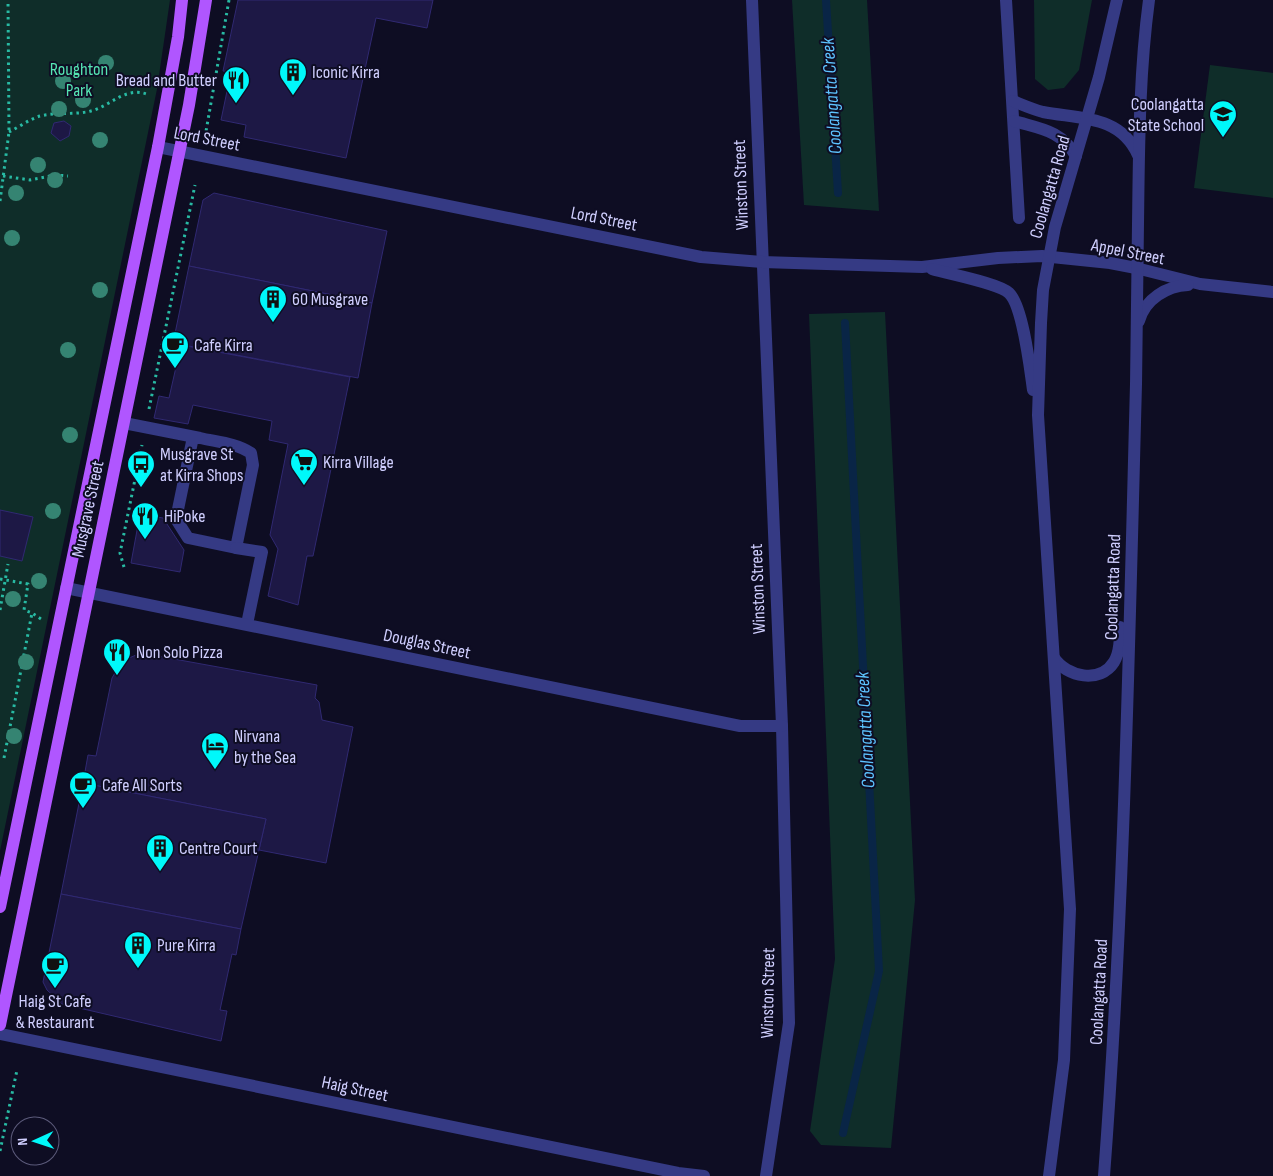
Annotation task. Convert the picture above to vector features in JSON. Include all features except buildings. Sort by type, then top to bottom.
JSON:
[{"type":"main road","name":"Musgrave Street","points":[[0,907],[158,147],[178,37],[182,0]]},
{"type":"main road","name":"Musgrave Street","points":[[0,1025],[180,151],[202,34],[206,0]]},
{"type":"street","name":"Winston Street","points":[[752,0],[782,726],[788,1023],[766,1176]]},
{"type":"street","name":"Coolangatta Road","points":[[1006,0],[1019,218]]},
{"type":"street","name":"Coolangatta Road","points":[[1049,1176],[1064,1060],[1070,909],[1038,415],[1041,323],[1043,290],[1055,228],[1088,119],[1117,0]]},
{"type":"street","name":"Coolangatta Road","points":[[1104,1176],[1113,1064],[1120,917],[1137,328],[1136,268],[1140,89],[1149,0]]},
{"type":"street","name":"Coolangatta Road","points":[[1013,101],[1041,111],[1088,119]]},
{"type":"street","points":[[1088,119],[1120,131],[1130,141],[1138,156]]},
{"type":"street","points":[[1014,122],[1055,133],[1064,140],[1076,156]]},
{"type":"street","name":"Lord Street","points":[[158,147],[701,257],[762,262],[922,267],[1015,256],[1048,258]]},
{"type":"street","name":"Appel Street","points":[[1048,258],[1110,263],[1200,284],[1273,292]]},
{"type":"street","name":"Coolangatta Road","points":[[922,267],[999,287],[1009,293],[1014,299],[1020,314],[1038,415]]},
{"type":"street","name":"Appel Street","points":[[1137,328],[1147,305],[1159,295],[1172,287],[1200,284]]},
{"type":"street","points":[[124,423],[242,446],[251,453],[253,465],[236,548]]},
{"type":"street","points":[[193,437],[176,518],[188,538],[262,552],[247,624]]},
{"type":"street","points":[[1054,658],[1066,669],[1085,676],[1099,674],[1114,663],[1120,644],[1124,546],[1132,529]]},
{"type":"street","name":"Douglas Street","points":[[66,588],[740,726],[782,726]]},
{"type":"street","name":"Haig Street","points":[[0,1034],[678,1173],[704,1176]]},
{"type":"path","points":[[0,199],[9,132],[8,0]]},
{"type":"path","points":[[205,139],[229,0]]},
{"type":"path","points":[[9,132],[39,116],[90,111],[102,107],[116,98],[129,94],[142,93],[153,98]]},
{"type":"path","points":[[4,176],[30,180],[56,175],[68,176]]},
{"type":"path","points":[[124,567],[120,553],[196,184]]},
{"type":"path","points":[[0,610],[8,564]]},
{"type":"path","points":[[0,579],[28,584],[24,610],[44,620]]},
{"type":"path","points":[[4,758],[32,613]]},
{"type":"path","points":[[0,1151],[17,1070]]},
{"type":"green space","name":"Roughton Park","points":[[0,0],[170,0],[157,89],[0,851]]},
{"type":"green space","points":[[792,0],[867,0],[879,211],[804,205]]},
{"type":"green space","points":[[1034,0],[1092,0],[1079,70],[1064,88],[1048,90],[1035,79]]},
{"type":"green space","points":[[1210,65],[1273,73],[1273,198],[1194,188]]},
{"type":"green space","points":[[885,312],[915,900],[891,1148],[821,1145],[810,1131],[835,959],[809,314]]},
{"type":"waterway","name":"Coolangatta Creek","points":[[826,0],[838,193]]},
{"type":"waterway","name":"Coolangatta Creek","points":[[843,1133],[879,971],[845,323]]},
{"type":"place","name":"Iconic Kirra","points":[[293,96]]},
{"type":"place","name":"Bread and Butter","points":[[236,104]]},
{"type":"place","name":"Coolangatta State School","points":[[1223,138]]},
{"type":"place","name":"60 Musgrave","points":[[273,323]]},
{"type":"place","name":"Cafe Kirra","points":[[175,369]]},
{"type":"place","name":"Kirra Village","points":[[304,486]]},
{"type":"place","name":"Musgrave St at Kirra Shops","points":[[141,488]]},
{"type":"place","name":"HiPoke","points":[[145,540]]},
{"type":"place","name":"Non Solo Pizza","points":[[117,676]]},
{"type":"place","name":"Nirvana by the Sea","points":[[215,770]]},
{"type":"place","name":"Cafe All Sorts","points":[[83,809]]},
{"type":"place","name":"Centre Court","points":[[160,872]]},
{"type":"place","name":"Pure Kirra","points":[[138,969]]},
{"type":"place","name":"Haig St Cafe & Restaurant","points":[[55,989]]}]
